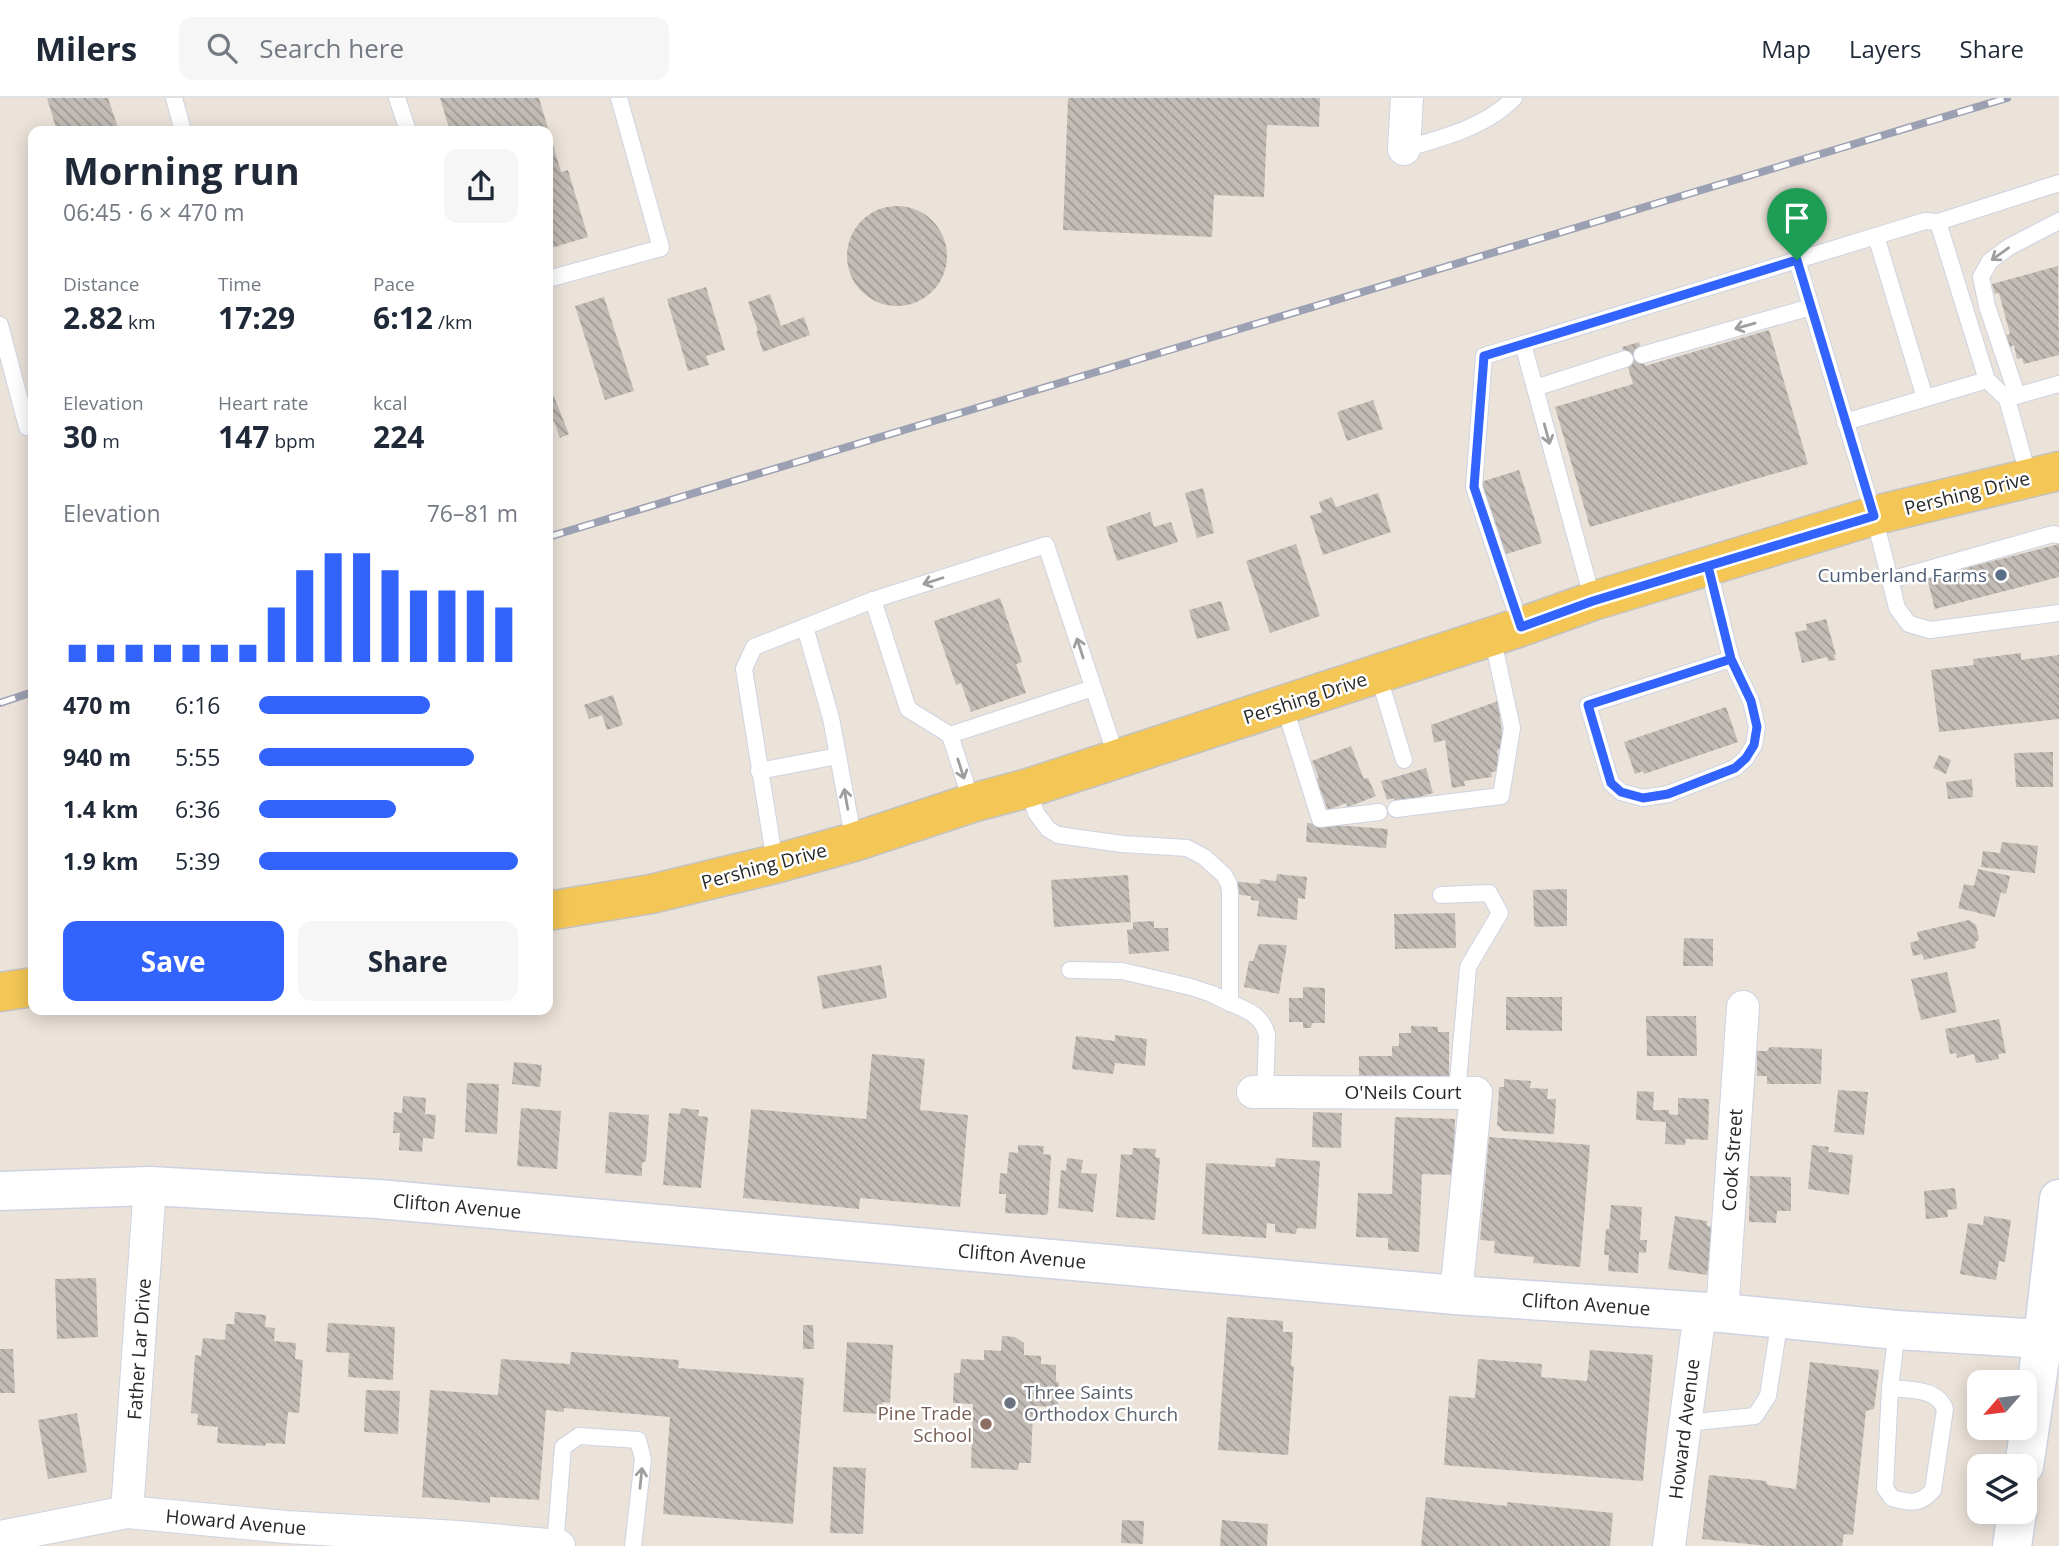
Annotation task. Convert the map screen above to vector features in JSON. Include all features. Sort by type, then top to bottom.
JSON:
[{"type":"main road","name":"Pershing Drive","points":[[553,911],[651,894],[854,842],[1284,705],[1593,601],[1874,516],[2044,475]]},
{"type":"main road","points":[[0,992],[28,988]]},
{"type":"main road","name":"Clifton Avenue","points":[[0,1191],[150,1186],[378,1199],[1456,1295],[1711,1312],[1897,1329],[2051,1338]]},
{"type":"main road","points":[[2027,1454],[2051,1338],[2059,1199]]},
{"type":"main road","points":[[2012,1546],[2015,1524]]},
{"type":"street","points":[[1404,149],[1407,98]]},
{"type":"street","name":"Cook Street","points":[[1711,1312],[1742,1007]]},
{"type":"street","name":"O'Neils Court","points":[[1259,1092],[1476,1093],[1456,1295]]},
{"type":"street","name":"Father Lar Drive","points":[[127,1512],[150,1186]]},
{"type":"street","name":"Howard Avenue","points":[[1669,1546],[1685,1423],[1711,1312]]},
{"type":"street","name":"Howard Avenue","points":[[0,1537],[127,1512],[286,1527],[548,1545]]},
{"type":"lane","points":[[174,98],[182,126]]},
{"type":"lane","points":[[397,98],[406,126]]},
{"type":"lane","points":[[553,278],[661,248],[619,98]]},
{"type":"lane","points":[[1404,149],[1459,132],[1505,108],[1514,98]]},
{"type":"lane","points":[[1396,809],[1501,796],[1512,728],[1507,632],[1474,487],[1484,356],[1925,221],[1938,222],[2059,183]]},
{"type":"lane","points":[[2044,475],[2012,397],[1981,277],[1990,261],[2009,247],[2059,221]]},
{"type":"lane","points":[[1938,222],[1987,380],[2012,397],[2059,384]]},
{"type":"lane","points":[[1876,236],[1925,398]]},
{"type":"lane","points":[[1797,260],[1874,516],[1897,608],[1909,624],[1930,630],[2059,613]]},
{"type":"lane","points":[[1642,355],[1811,307]]},
{"type":"lane","points":[[0,325],[28,427]]},
{"type":"lane","points":[[1523,344],[1593,601]]},
{"type":"lane","points":[[1535,388],[1626,359]]},
{"type":"lane","points":[[1845,422],[1987,380]]},
{"type":"lane","points":[[1890,580],[2053,534],[2059,535]]},
{"type":"lane","points":[[775,864],[744,669],[754,647],[873,600],[1046,545],[1117,759]]},
{"type":"lane","points":[[1708,566],[1731,659],[1751,701],[1757,727],[1754,745],[1746,758],[1735,768],[1668,794],[1643,798],[1621,792],[1611,783],[1588,705],[1731,659]]},
{"type":"lane","points":[[873,600],[908,709],[950,734],[972,803]]},
{"type":"lane","points":[[805,627],[831,718],[854,842]]},
{"type":"lane","points":[[1378,674],[1405,760]]},
{"type":"lane","points":[[950,734],[1093,688]]},
{"type":"lane","points":[[1284,705],[1320,819],[1379,812]]},
{"type":"lane","points":[[759,771],[838,756]]},
{"type":"lane","points":[[1028,788],[1042,823],[1058,835],[1122,844],[1187,848],[1204,857],[1224,875],[1230,893],[1230,1003]]},
{"type":"lane","points":[[1441,895],[1489,893],[1500,913],[1468,967],[1457,1093]]},
{"type":"lane","points":[[1070,970],[1122,971],[1191,987],[1254,1014],[1262,1021],[1267,1035],[1259,1092]]},
{"type":"lane","points":[[1685,1423],[1755,1416],[1768,1396],[1780,1318]]},
{"type":"lane","points":[[1891,1388],[1931,1393],[1942,1402],[1945,1409],[1933,1490],[1919,1502],[1892,1498],[1885,1488],[1891,1388],[1897,1329]]},
{"type":"lane","points":[[548,1545],[563,1447],[579,1436],[638,1440],[643,1459],[633,1546]]},
{"type":"building","points":[[47,98],[108,98],[117,126],[55,126]]},
{"type":"building","points":[[440,98],[539,98],[547,126],[448,126]]},
{"type":"building","points":[[1068,98],[1320,98],[1319,127],[1267,125],[1264,197],[1214,195],[1212,237],[1063,230]]},
{"type":"building","points":[[553,145],[561,172],[568,170],[588,237],[553,248]]},
{"type":"building","points":[[897,206],[916,210],[932,221],[943,237],[947,256],[943,275],[932,291],[916,302],[897,306],[878,302],[862,291],[851,275],[847,256],[851,237],[862,221],[878,210]]},
{"type":"building","points":[[2058,266],[2059,355],[2024,364],[2022,358],[2017,359],[2014,345],[2010,347],[2006,335],[2010,334],[1999,293],[1995,294],[1992,284]]},
{"type":"building","points":[[706,287],[725,350],[706,356],[709,365],[688,371],[667,299]]},
{"type":"building","points":[[770,294],[781,326],[804,317],[810,335],[763,352],[748,302]]},
{"type":"building","points":[[604,297],[634,391],[605,400],[575,306]]},
{"type":"building","points":[[1769,330],[1808,464],[1590,527],[1555,407],[1633,384],[1622,347],[1639,342],[1645,366]]},
{"type":"building","points":[[553,394],[569,434],[560,438],[554,421]]},
{"type":"building","points":[[1373,400],[1383,429],[1347,441],[1337,412]]},
{"type":"building","points":[[1519,470],[1542,543],[1503,555],[1481,482]]},
{"type":"building","points":[[1203,488],[1214,533],[1197,538],[1185,493]]},
{"type":"building","points":[[1378,493],[1391,532],[1323,555],[1310,516],[1322,512],[1319,502],[1332,497],[1336,507]]},
{"type":"building","points":[[1150,512],[1154,527],[1171,522],[1178,542],[1117,561],[1106,527]]},
{"type":"building","points":[[1296,544],[1320,616],[1270,633],[1246,561]]},
{"type":"building","points":[[2059,544],[2059,577],[1935,609],[1927,578]]},
{"type":"building","points":[[1000,598],[1022,662],[1016,664],[1026,693],[971,712],[961,683],[956,685],[934,621]]},
{"type":"building","points":[[1221,601],[1230,630],[1197,639],[1189,610]]},
{"type":"building","points":[[1826,619],[1836,660],[1828,661],[1827,657],[1802,663],[1795,632],[1807,630],[1806,624]]},
{"type":"building","points":[[2021,653],[2021,660],[2059,655],[2059,719],[1939,732],[1931,670],[1974,665],[1973,659]]},
{"type":"building","points":[[613,695],[623,725],[607,730],[602,715],[589,719],[584,705]]},
{"type":"building","points":[[1498,701],[1504,749],[1497,750],[1500,771],[1491,772],[1492,777],[1464,781],[1465,786],[1452,788],[1445,740],[1434,743],[1431,725]]},
{"type":"building","points":[[1726,707],[1738,742],[1644,774],[1643,771],[1635,774],[1624,742]]},
{"type":"building","points":[[1351,746],[1364,779],[1368,778],[1376,796],[1348,807],[1346,803],[1328,810],[1312,761]]},
{"type":"building","points":[[2053,752],[2053,787],[2016,787],[2014,753]]},
{"type":"building","points":[[1939,755],[1951,760],[1946,774],[1933,768]]},
{"type":"building","points":[[1426,768],[1433,793],[1396,804],[1394,798],[1387,800],[1381,781]]},
{"type":"building","points":[[1972,779],[1973,797],[1948,799],[1946,782]]},
{"type":"building","points":[[1307,823],[1388,829],[1386,848],[1306,842]]},
{"type":"building","points":[[2002,842],[2038,846],[2035,873],[1981,867],[1983,851],[2000,853]]},
{"type":"building","points":[[1978,869],[2010,876],[2006,894],[2001,892],[1995,917],[1958,908],[1964,884],[1974,886]]},
{"type":"building","points":[[1277,874],[1307,877],[1305,899],[1298,898],[1297,920],[1257,916],[1259,901],[1251,900],[1251,896],[1231,894],[1232,881],[1260,884],[1260,879],[1276,881]]},
{"type":"building","points":[[1128,875],[1131,922],[1054,927],[1051,880]]},
{"type":"building","points":[[1567,889],[1567,926],[1536,927],[1533,890]]},
{"type":"building","points":[[1455,913],[1456,948],[1395,949],[1394,914]]},
{"type":"building","points":[[1969,920],[1976,925],[1979,939],[1975,943],[1976,948],[1924,960],[1922,954],[1913,956],[1910,943],[1919,940],[1917,932]]},
{"type":"building","points":[[1154,921],[1154,928],[1168,928],[1169,951],[1129,954],[1127,930],[1133,929],[1133,922]]},
{"type":"building","points":[[1684,938],[1713,939],[1713,966],[1683,966]]},
{"type":"building","points":[[1259,944],[1287,945],[1279,994],[1244,987],[1249,961],[1253,961]]},
{"type":"building","points":[[881,965],[887,998],[823,1009],[817,976]]},
{"type":"building","points":[[1947,972],[1957,1012],[1921,1020],[1911,979]]},
{"type":"building","points":[[1303,987],[1325,988],[1325,1023],[1312,1023],[1311,1028],[1303,1028],[1303,1022],[1289,1022],[1289,998],[1303,998]]},
{"type":"building","points":[[1506,997],[1562,997],[1562,1031],[1506,1030]]},
{"type":"building","points":[[1646,1016],[1696,1016],[1697,1056],[1647,1056]]},
{"type":"building","points":[[1999,1019],[2006,1053],[1998,1054],[1999,1059],[1976,1063],[1974,1054],[1957,1058],[1956,1053],[1950,1054],[1945,1029]]},
{"type":"building","points":[[1411,1026],[1438,1027],[1438,1032],[1449,1032],[1449,1083],[1359,1083],[1359,1056],[1392,1056],[1392,1046],[1399,1046],[1399,1033],[1411,1033]]},
{"type":"building","points":[[1115,1035],[1147,1039],[1145,1066],[1115,1063],[1113,1074],[1072,1069],[1076,1036],[1115,1041]]},
{"type":"building","points":[[1770,1047],[1822,1049],[1821,1084],[1767,1084],[1767,1076],[1757,1076],[1757,1051],[1767,1051]]},
{"type":"building","points":[[872,1054],[925,1059],[920,1110],[968,1115],[960,1207],[860,1198],[859,1209],[743,1198],[751,1109],[866,1119]]},
{"type":"building","points":[[514,1062],[542,1065],[540,1087],[512,1084]]},
{"type":"building","points":[[1504,1079],[1531,1081],[1530,1088],[1548,1089],[1547,1099],[1556,1099],[1554,1134],[1504,1131],[1497,1125],[1499,1087],[1504,1087]]},
{"type":"building","points":[[467,1083],[499,1084],[497,1134],[465,1132]]},
{"type":"building","points":[[1838,1090],[1868,1092],[1864,1135],[1834,1132]]},
{"type":"building","points":[[1637,1091],[1654,1092],[1653,1110],[1669,1110],[1669,1114],[1678,1115],[1678,1098],[1709,1099],[1708,1140],[1686,1139],[1685,1145],[1665,1144],[1666,1122],[1636,1120]]},
{"type":"building","points":[[403,1096],[426,1098],[425,1114],[436,1115],[434,1139],[423,1138],[422,1152],[399,1150],[400,1133],[393,1133],[394,1112],[402,1113]]},
{"type":"building","points":[[521,1108],[561,1111],[557,1169],[517,1166]]},
{"type":"building","points":[[681,1108],[699,1110],[698,1116],[708,1117],[701,1188],[663,1185],[669,1113],[680,1114]]},
{"type":"building","points":[[609,1112],[649,1115],[646,1161],[642,1163],[642,1176],[605,1173]]},
{"type":"building","points":[[1313,1112],[1342,1113],[1341,1148],[1312,1147]]},
{"type":"building","points":[[1395,1117],[1455,1119],[1453,1175],[1422,1174],[1419,1252],[1388,1250],[1388,1238],[1356,1237],[1358,1193],[1392,1194]]},
{"type":"building","points":[[1489,1137],[1590,1145],[1580,1267],[1533,1263],[1534,1257],[1494,1253],[1495,1241],[1480,1240]]},
{"type":"building","points":[[1018,1145],[1044,1146],[1043,1154],[1051,1155],[1046,1215],[1005,1213],[1006,1194],[999,1194],[1000,1173],[1007,1174],[1009,1152],[1018,1153]]},
{"type":"building","points":[[1812,1145],[1829,1147],[1828,1152],[1853,1155],[1849,1195],[1808,1189]]},
{"type":"building","points":[[1133,1148],[1156,1149],[1155,1157],[1160,1158],[1155,1220],[1116,1217],[1121,1154],[1132,1155]]},
{"type":"building","points":[[1067,1158],[1083,1160],[1081,1173],[1097,1174],[1093,1212],[1058,1208],[1061,1170],[1066,1171]]},
{"type":"building","points":[[1276,1158],[1320,1161],[1316,1229],[1297,1228],[1296,1234],[1275,1232],[1275,1224],[1267,1223],[1266,1238],[1202,1234],[1206,1163],[1275,1167]]},
{"type":"building","points":[[1750,1176],[1791,1177],[1791,1211],[1777,1211],[1776,1223],[1749,1222]]},
{"type":"building","points":[[1955,1188],[1957,1209],[1947,1210],[1948,1217],[1926,1219],[1924,1191]]},
{"type":"building","points":[[1611,1205],[1642,1207],[1640,1240],[1647,1240],[1646,1253],[1639,1252],[1638,1273],[1608,1271],[1609,1255],[1604,1255]]},
{"type":"building","points":[[1675,1216],[1707,1221],[1707,1226],[1713,1227],[1707,1275],[1668,1269]]},
{"type":"building","points":[[1984,1216],[2011,1220],[2005,1262],[1999,1261],[1996,1280],[1960,1274],[1968,1223],[1983,1225]]},
{"type":"building","points":[[96,1278],[98,1337],[57,1339],[55,1279]]},
{"type":"building","points":[[235,1312],[266,1315],[265,1327],[275,1328],[274,1341],[296,1343],[295,1359],[303,1360],[299,1413],[288,1412],[285,1444],[266,1443],[265,1446],[217,1443],[218,1427],[197,1425],[198,1414],[191,1413],[195,1355],[201,1356],[203,1338],[225,1340],[226,1324],[234,1324]]},
{"type":"building","points":[[1227,1317],[1283,1321],[1283,1332],[1293,1332],[1291,1365],[1294,1367],[1288,1455],[1218,1450]]},
{"type":"building","points":[[328,1323],[395,1327],[393,1380],[348,1377],[349,1353],[326,1352]]},
{"type":"building","points":[[803,1325],[813,1325],[814,1349],[803,1349]]},
{"type":"building","name":"Three Saints Orthodox Church","points":[[1002,1336],[1015,1337],[1024,1343],[1024,1355],[1041,1356],[1041,1364],[1056,1365],[1056,1381],[1059,1383],[1058,1407],[1033,1406],[1031,1463],[1019,1463],[1018,1470],[971,1468],[973,1404],[953,1403],[954,1373],[960,1373],[961,1359],[984,1360],[984,1350],[1001,1351]]},
{"type":"building","points":[[847,1342],[893,1345],[890,1403],[883,1402],[882,1414],[843,1412]]},
{"type":"building","points":[[0,1349],[13,1349],[15,1393],[0,1393]]},
{"type":"building","points":[[1590,1350],[1653,1355],[1643,1481],[1444,1465],[1449,1396],[1475,1398],[1478,1359],[1542,1364],[1541,1377],[1587,1381]]},
{"type":"building","points":[[571,1352],[679,1360],[678,1368],[804,1378],[793,1524],[663,1514],[670,1417],[564,1408],[564,1412],[546,1410],[539,1500],[490,1497],[490,1503],[422,1497],[430,1390],[498,1395],[501,1359],[570,1364]]},
{"type":"building","points":[[1810,1362],[1879,1370],[1874,1409],[1866,1411],[1853,1535],[1844,1534],[1842,1546],[1767,1546],[1702,1539],[1709,1475],[1766,1481],[1768,1485],[1796,1489]]},
{"type":"building","points":[[366,1390],[400,1391],[398,1434],[364,1432]]},
{"type":"building","points":[[77,1413],[87,1472],[48,1479],[38,1420]]},
{"type":"building","points":[[833,1467],[866,1468],[863,1534],[830,1533]]},
{"type":"building","points":[[1426,1497],[1613,1513],[1610,1546],[1421,1546]]},
{"type":"building","points":[[1122,1520],[1144,1521],[1143,1544],[1121,1543]]},
{"type":"building","points":[[1222,1520],[1268,1524],[1267,1546],[1220,1546]]},
{"type":"railway","points":[[553,535],[2007,98]]},
{"type":"railway","points":[[0,703],[28,694]]},
{"type":"place","name":"Cumberland Farms","points":[[2001,575]]},
{"type":"place","name":"Three Saints Orthodox Church","points":[[1010,1403]]},
{"type":"place","name":"Pine Trade School","points":[[986,1424]]},
{"type":"route","points":[[1797,260],[1484,356],[1474,487],[1521,627],[1593,601],[1708,566],[1731,659],[1588,705],[1611,783],[1621,792],[1643,798],[1668,794],[1735,768],[1746,758],[1754,745],[1757,727],[1751,701],[1731,659],[1708,566],[1874,516],[1797,260]]}]
